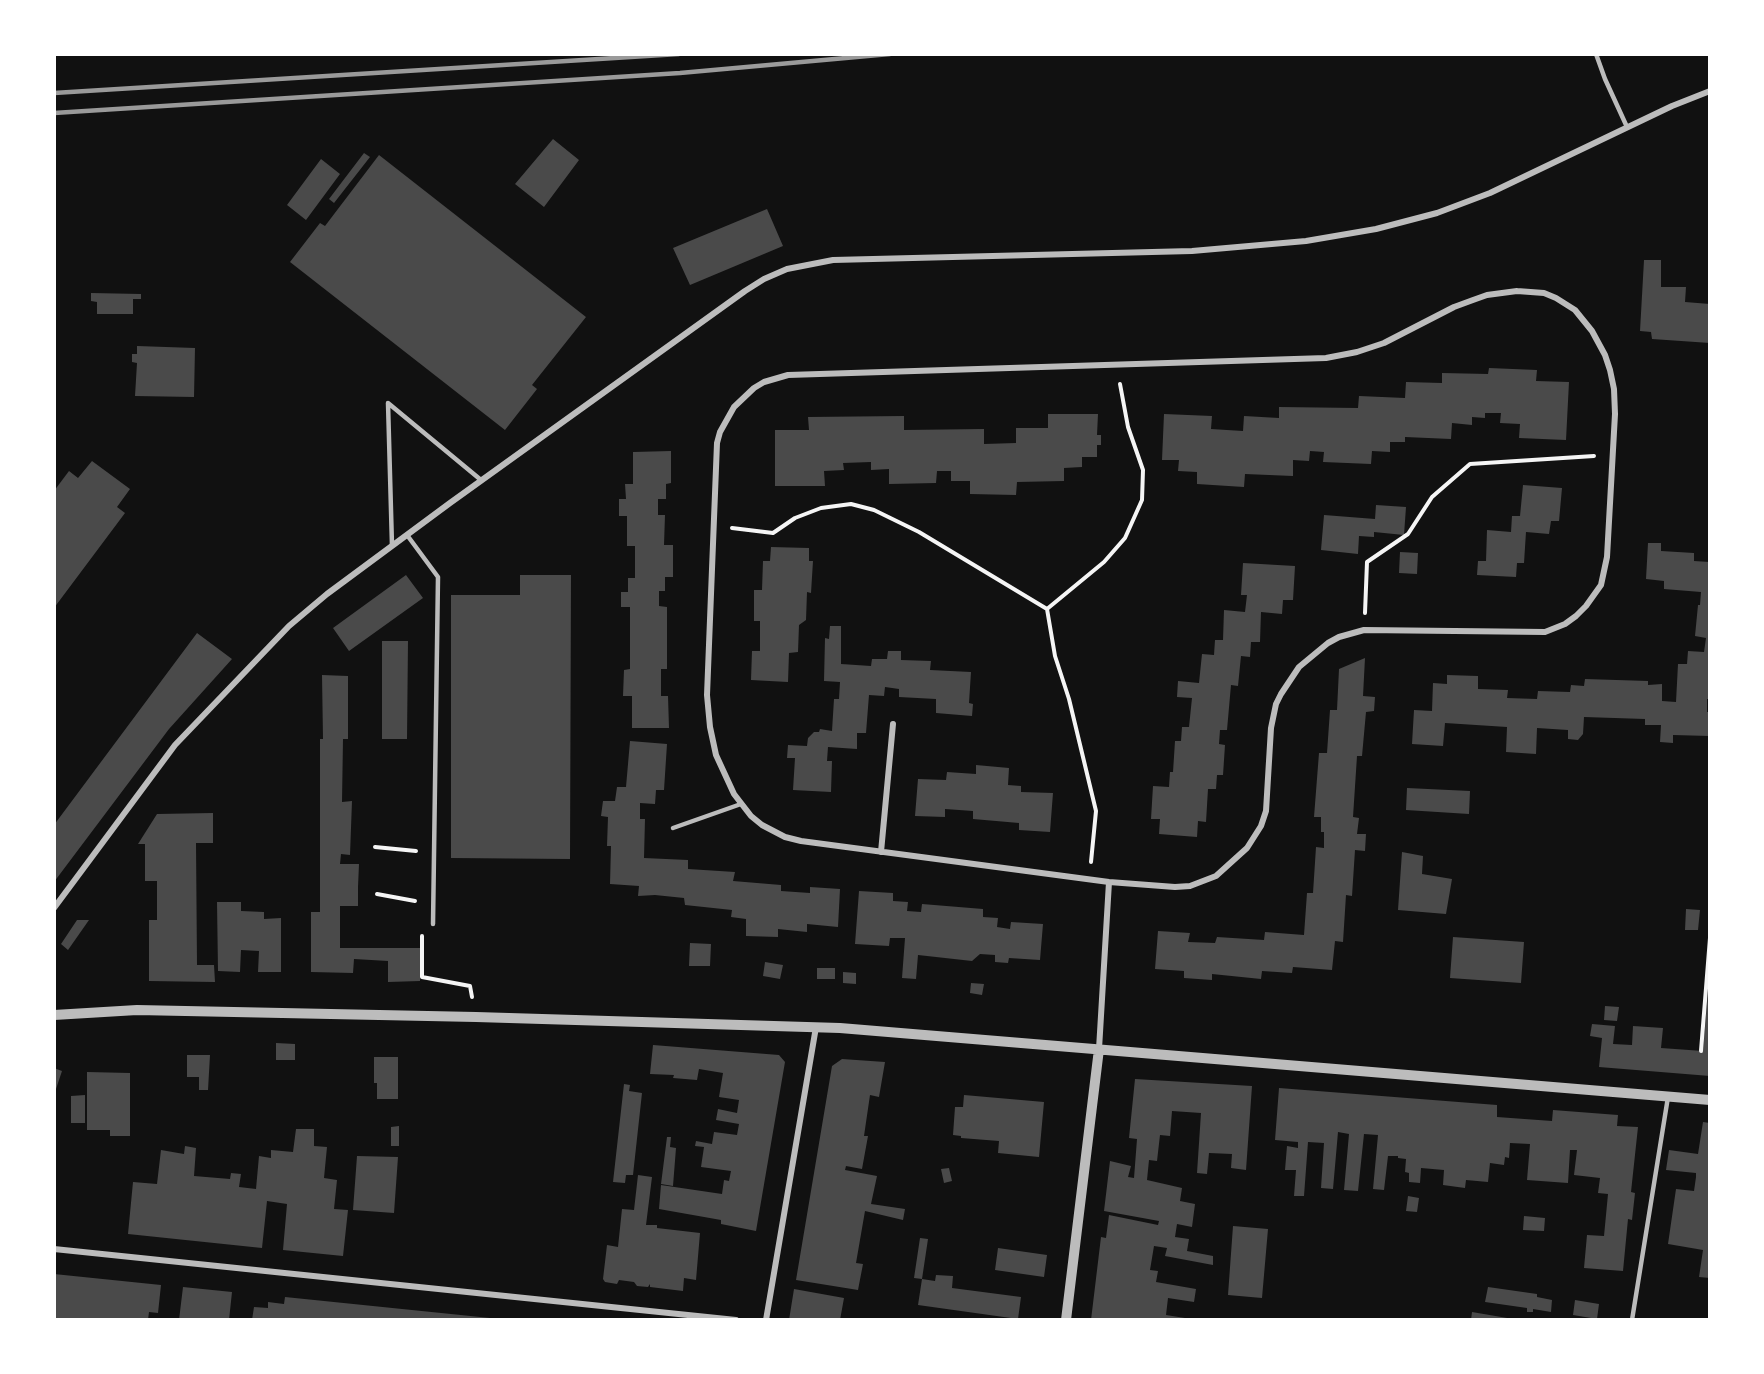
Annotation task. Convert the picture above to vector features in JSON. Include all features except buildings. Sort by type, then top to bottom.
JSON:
[{"type":"street","points":[[54,908],[175,745],[289,626],[327,594],[482,480],[764,279],[787,269],[807,264],[857,258],[1169,252],[1306,241],[1344,235],[1404,223],[1462,205],[1520,180],[1671,106],[1710,91]]},
{"type":"street","points":[[1517,291],[1544,293],[1566,304],[1584,319],[1605,355],[1614,389],[1613,455],[1605,573],[1595,596],[1586,606],[1565,624],[1545,632],[1364,630],[1339,637],[1328,643],[1299,667],[1281,694],[1271,728],[1266,810],[1256,837],[1238,858],[1216,876],[1190,886],[1109,882],[785,837],[762,825],[751,816],[727,782],[716,755],[708,710],[707,675],[717,443],[720,432],[734,407],[744,396],[764,382],[788,375],[1303,360],[1341,356],[1384,342],[1454,307],[1487,295],[1517,291]]},
{"type":"street","points":[[881,852],[893,724]]},
{"type":"street","points":[[1066,1320],[1099,1049],[1109,882]]},
{"type":"street","points":[[54,1015],[148,1010],[816,1027],[1710,1100]]},
{"type":"street","points":[[766,1320],[816,1027]]},
{"type":"street","points":[[54,1249],[736,1320]]},
{"type":"lane","points":[[1596,54],[1627,127]]},
{"type":"lane","points":[[392,546],[388,403],[482,480]]},
{"type":"lane","points":[[407,536],[438,577],[433,924]]},
{"type":"lane","points":[[673,828],[741,804]]},
{"type":"lane","points":[[1632,1320],[1668,1097]]},
{"type":"path","points":[[1047,609],[1104,562],[1125,538],[1142,500],[1143,470],[1128,427],[1116,366]]},
{"type":"path","points":[[1364,630],[1367,562],[1408,534],[1432,496],[1470,464],[1613,455]]},
{"type":"path","points":[[714,526],[773,533],[795,518],[820,508],[851,504],[874,510],[919,532],[1047,609]]},
{"type":"path","points":[[1047,609],[1054,656],[1069,699],[1096,811],[1089,879]]},
{"type":"path","points":[[375,847],[422,852]]},
{"type":"path","points":[[377,894],[422,902]]},
{"type":"path","points":[[1701,1051],[1710,938]]},
{"type":"path","points":[[422,977],[470,986],[472,996]]},
{"type":"railway","points":[[54,93],[679,54]]},
{"type":"railway","points":[[54,113],[680,73],[890,54]]}]
